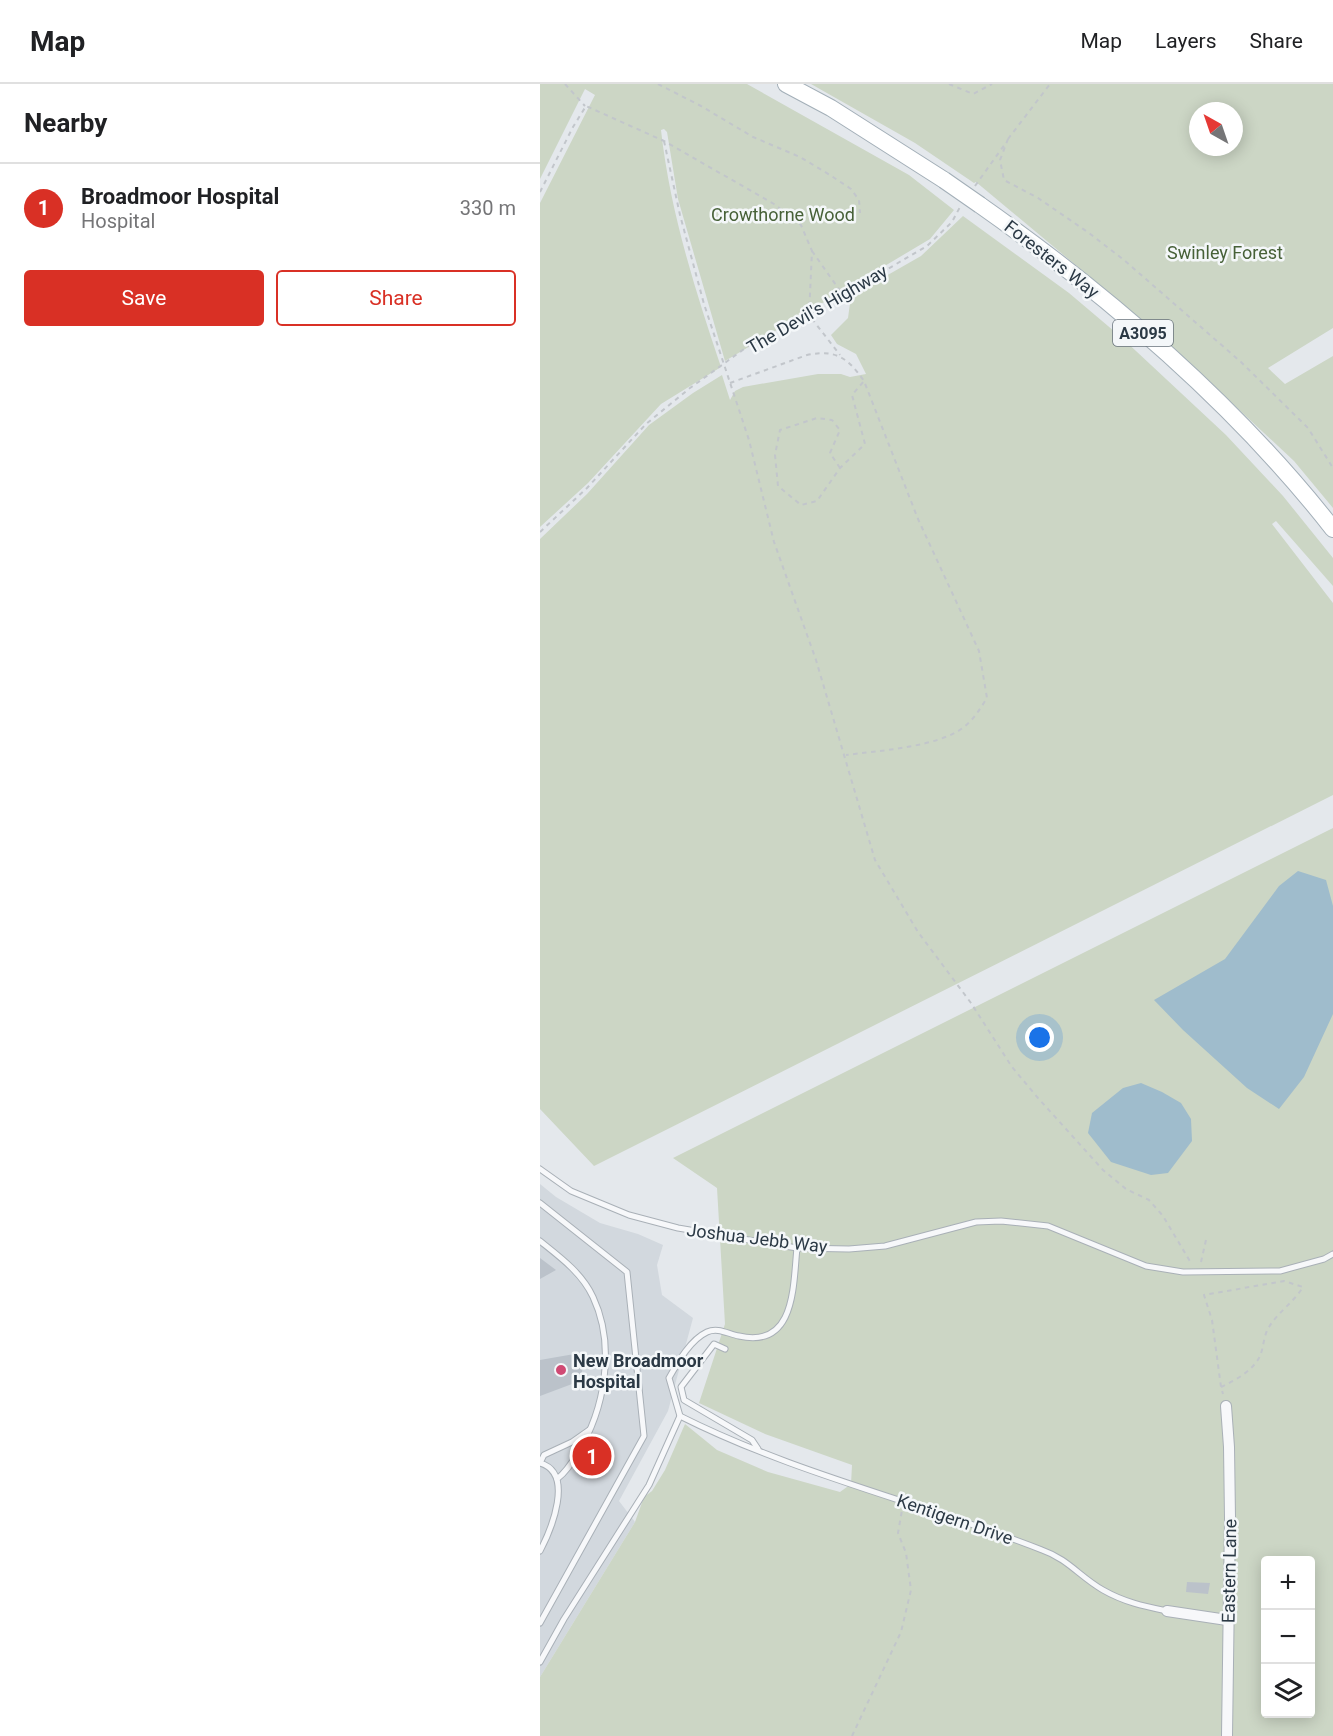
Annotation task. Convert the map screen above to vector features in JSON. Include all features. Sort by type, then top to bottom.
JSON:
[{"type":"main road","name":"Foresters Way","points":[[786,84],[831,108],[944,180],[1075,276],[1191,375],[1290,477],[1333,529]]},
{"type":"street","name":"Eastern Lane","points":[[1226,1406],[1230,1518],[1227,1736]]},
{"type":"street","name":"Kentigern Drive","points":[[1167,1611],[1227,1620]]},
{"type":"lane","name":"Joshua Jebb Way","points":[[540,1169],[571,1191],[629,1215],[678,1228],[797,1248],[849,1249],[885,1246],[976,1222],[1001,1221],[1048,1226],[1146,1266],[1196,1273],[1280,1271],[1333,1254]]},
{"type":"lane","points":[[540,1203],[627,1272],[644,1436],[540,1623]]},
{"type":"lane","points":[[540,1241],[583,1279],[593,1296],[602,1322],[605,1353],[603,1386],[596,1418],[565,1473],[557,1479]]},
{"type":"lane","points":[[540,1662],[564,1619],[649,1485],[680,1416],[669,1378],[682,1357],[699,1337],[716,1329],[741,1337],[769,1335],[777,1330],[786,1318],[791,1303],[797,1248]]},
{"type":"lane","points":[[725,1349],[714,1344],[681,1387],[684,1400],[752,1440],[759,1451]]},
{"type":"lane","name":"Kentigern Drive","points":[[680,1416],[716,1435],[759,1451],[1059,1556],[1101,1588],[1127,1603],[1167,1611]]},
{"type":"lane","points":[[540,1551],[553,1519],[557,1502],[557,1479],[552,1469],[540,1463],[544,1455],[572,1442],[591,1429]]},
{"type":"path","points":[[565,84],[586,106],[664,141],[774,204],[801,225],[812,251],[843,295]]},
{"type":"path","points":[[658,84],[753,137],[800,157],[851,189],[859,200],[860,213]]},
{"type":"path","points":[[949,84],[973,94],[992,84]]},
{"type":"path","points":[[974,187],[1050,84]]},
{"type":"path","points":[[540,192],[586,106]]},
{"type":"path","points":[[1008,139],[1000,160],[1004,180],[1038,198],[1098,240],[1241,362],[1308,428],[1333,468]]},
{"type":"path","points":[[664,141],[680,215],[704,304],[749,440],[774,542],[816,660],[846,755],[875,860],[918,932],[963,993],[1012,1066],[1103,1170],[1126,1189],[1149,1200],[1163,1216],[1191,1263]]},
{"type":"path","name":"The Devil's Highway","points":[[540,532],[587,488],[646,424],[690,388],[758,339],[809,315],[927,246],[952,222],[960,207]]},
{"type":"path","points":[[812,251],[809,315],[864,381],[918,519],[979,651],[987,698],[977,714],[962,729],[942,738],[911,747],[846,755]]},
{"type":"path","points":[[730,383],[807,355],[820,352],[840,355]]},
{"type":"path","points":[[840,468],[830,453],[840,430],[832,420],[817,418],[780,430],[775,455],[778,486],[801,505],[817,501],[840,468],[865,444],[852,395],[864,381]]},
{"type":"path","points":[[1196,1273],[1202,1261],[1206,1240]]},
{"type":"path","points":[[1284,1281],[1304,1287],[1270,1325],[1264,1336],[1258,1359],[1237,1380],[1221,1387],[1212,1320],[1204,1294],[1284,1281]]},
{"type":"path","points":[[852,1736],[901,1632],[911,1590],[906,1553],[898,1533],[904,1501]]},
{"type":"shaded area","points":[[540,1184],[556,1197],[600,1223],[638,1234],[663,1245],[657,1265],[662,1295],[693,1318],[668,1411],[619,1501],[635,1522],[540,1677]]},
{"type":"green space","name":"Crowthorne Wood","points":[[540,84],[747,84],[909,175],[954,210],[930,239],[725,361],[678,199],[667,132],[664,129],[661,130],[677,220],[693,280],[721,367],[661,404],[588,483],[540,527],[540,203],[595,95],[585,89],[540,179]]},
{"type":"green space","name":"Swinley Forest","points":[[811,84],[1333,84],[1333,328],[1268,368],[1285,384],[1333,356],[1333,508],[1294,461],[1156,332],[976,182],[974,183],[915,143]]},
{"type":"green space","points":[[963,216],[1069,293],[1121,337],[1226,435],[1283,496],[1333,558],[1333,586],[1276,521],[1272,524],[1333,603],[1333,795],[594,1166],[540,1109],[540,539],[587,494],[649,425],[722,375],[730,400],[735,391],[743,387],[818,374],[841,374],[850,377],[866,374],[856,354],[837,344],[831,335],[848,318],[851,296],[921,256]]},
{"type":"green space","points":[[1333,828],[1333,1736],[540,1736],[540,1677],[635,1522],[644,1497],[652,1491],[665,1470],[685,1424],[717,1450],[768,1472],[840,1492],[851,1484],[852,1465],[765,1434],[699,1403],[725,1324],[717,1188],[673,1158]]},
{"type":"water","points":[[1298,871],[1326,880],[1333,906],[1333,1014],[1304,1077],[1279,1109],[1247,1088],[1183,1030],[1154,1000],[1225,959],[1279,886]]},
{"type":"water","points":[[1141,1083],[1181,1103],[1191,1119],[1192,1141],[1168,1173],[1151,1175],[1111,1162],[1088,1133],[1092,1113],[1123,1088]]},
{"type":"building","points":[[540,1258],[556,1270],[540,1279]]},
{"type":"building","name":"New Broadmoor Hospital","points":[[586,1352],[580,1381],[540,1396],[540,1360]]},
{"type":"building","points":[[1187,1582],[1210,1583],[1208,1594],[1186,1592]]},
{"type":"place","name":"New Broadmoor Hospital","points":[[561,1370]]},
{"type":"place","name":"Broadmoor Hospital","points":[[592,1456]]}]
